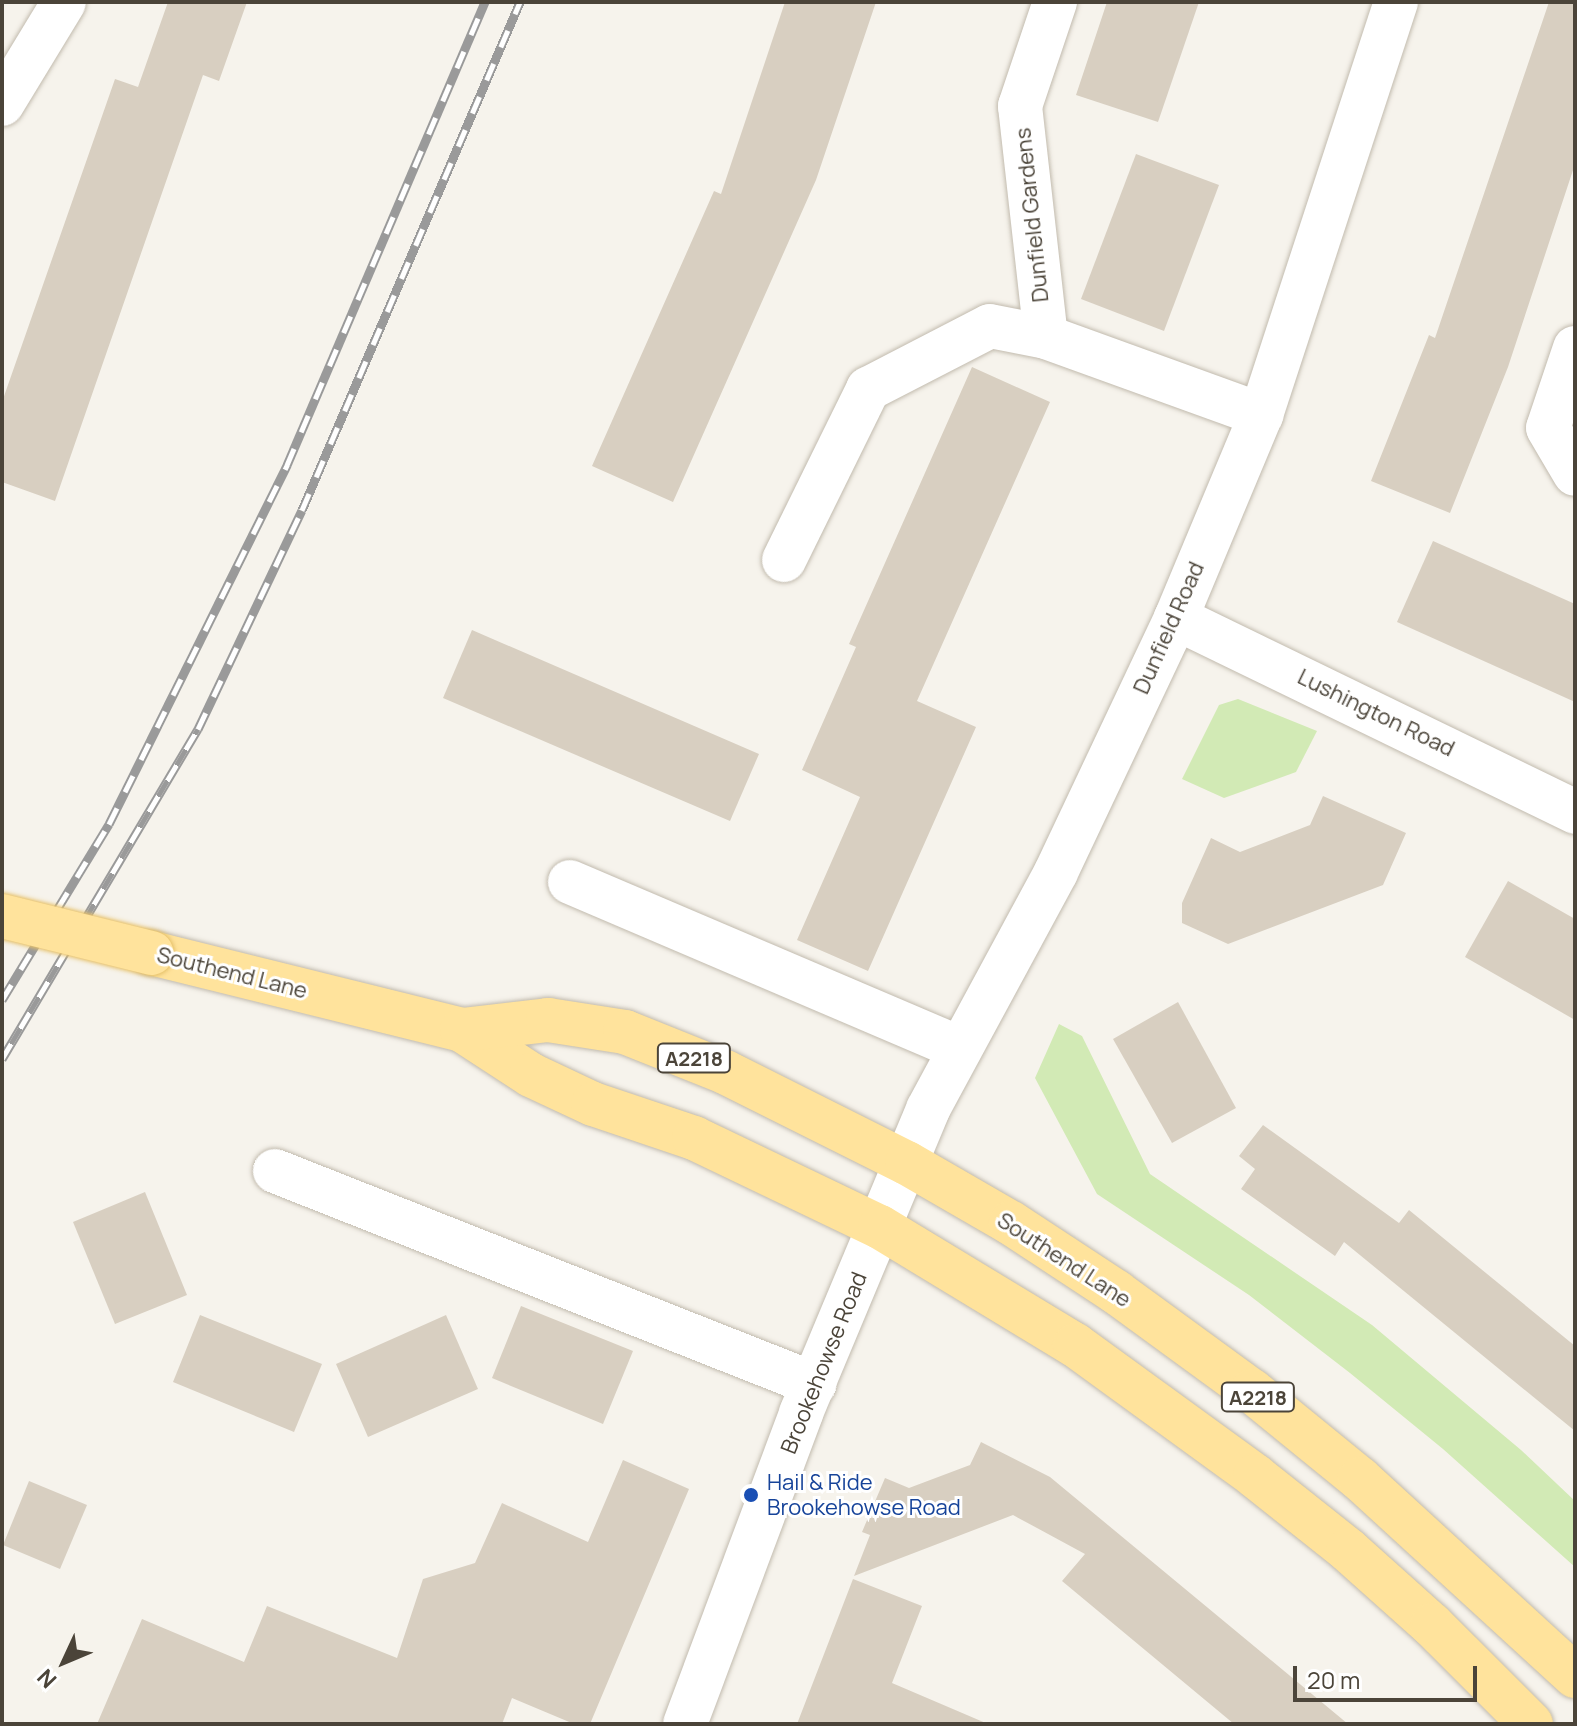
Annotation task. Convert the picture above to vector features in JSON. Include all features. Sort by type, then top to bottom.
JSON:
[{"type":"main road","name":"Southend Lane","points":[[2,916],[462,1030],[531,1075],[593,1104],[694,1138],[880,1227],[1075,1345],[1255,1476],[1411,1606],[1531,1724]]},
{"type":"main road","name":"Southend Lane","points":[[462,1030],[548,1020],[625,1032],[725,1072],[907,1163],[1011,1223],[1116,1292],[1252,1391],[1360,1479],[1575,1676]]},
{"type":"street","points":[[2,104],[64,2]]},
{"type":"street","name":"Dunfield Gardens","points":[[1046,337],[1020,106],[1055,2]]},
{"type":"street","name":"Dunfield Road","points":[[880,1227],[928,1109],[1056,872],[1176,618],[1261,415],[1396,2]]},
{"type":"street","name":"Dunfield Gardens","points":[[784,560],[868,389],[990,326],[1046,337],[1261,415]]},
{"type":"street","points":[[1575,348],[1548,428],[1575,474]]},
{"type":"street","name":"Lushington Road","points":[[1176,618],[1575,812]]},
{"type":"street","points":[[570,882],[960,1048]]},
{"type":"street","points":[[275,1171],[814,1384]]},
{"type":"street","name":"Brookehowse Road","points":[[685,1724],[814,1384],[880,1227]]},
{"type":"green space","points":[[1238,699],[1317,731],[1296,772],[1224,798],[1182,779],[1219,705]]},
{"type":"green space","points":[[1059,1024],[1082,1036],[1150,1174],[1372,1325],[1521,1450],[1575,1501],[1575,1567],[1443,1449],[1350,1373],[1249,1295],[1097,1194],[1035,1078]]},
{"type":"building","points":[[168,2],[247,2],[219,81],[203,75],[55,501],[2,482],[2,402],[115,79],[138,87]]},
{"type":"building","points":[[785,2],[876,2],[816,180],[673,502],[592,466],[714,191],[721,194]]},
{"type":"building","points":[[1107,2],[1199,2],[1158,122],[1076,95]]},
{"type":"building","points":[[1549,2],[1575,2],[1575,164],[1508,367],[1450,513],[1371,481],[1429,335],[1435,338]]},
{"type":"building","points":[[1136,154],[1219,185],[1164,331],[1081,299]]},
{"type":"building","points":[[972,367],[1050,402],[917,701],[976,727],[868,971],[797,940],[860,797],[802,770],[856,647],[849,644]]},
{"type":"building","points":[[1433,541],[1575,604],[1575,702],[1397,622]]},
{"type":"building","points":[[472,630],[759,754],[730,821],[443,698]]},
{"type":"building","points":[[1323,796],[1406,833],[1383,885],[1228,944],[1182,923],[1182,903],[1211,838],[1240,852],[1310,825]]},
{"type":"building","points":[[1508,881],[1575,919],[1575,1020],[1465,957]]},
{"type":"building","points":[[1178,1002],[1236,1108],[1172,1143],[1113,1039]]},
{"type":"building","points":[[1263,1125],[1399,1223],[1409,1210],[1575,1346],[1575,1431],[1344,1242],[1335,1256],[1241,1189],[1255,1169],[1239,1156]]},
{"type":"building","points":[[145,1192],[187,1295],[115,1324],[73,1222]]},
{"type":"building","points":[[521,1306],[633,1351],[603,1424],[492,1378]]},
{"type":"building","points":[[200,1315],[322,1364],[294,1432],[173,1382]]},
{"type":"building","points":[[446,1315],[478,1389],[368,1437],[336,1364]]},
{"type":"building","points":[[981,1442],[1050,1477],[1348,1724],[1234,1724],[1062,1581],[1085,1554],[1013,1515],[854,1576],[870,1535],[862,1532],[885,1478],[909,1488],[970,1465]]},
{"type":"building","points":[[623,1460],[689,1489],[590,1724],[574,1724],[512,1698],[502,1724],[97,1724],[142,1619],[244,1662],[267,1606],[397,1658],[423,1579],[475,1563],[502,1503],[588,1542]]},
{"type":"building","points":[[29,1481],[87,1505],[60,1569],[3,1545]]},
{"type":"building","points":[[853,1579],[922,1606],[892,1683],[988,1724],[797,1724]]},
{"type":"railway","points":[[2,1000],[109,824],[287,465],[485,2]]},
{"type":"railway","points":[[2,1059],[198,729],[302,510],[520,2]]},
{"type":"place","name":"Hail & Ride Brookehowse Road","points":[[751,1495]]}]
